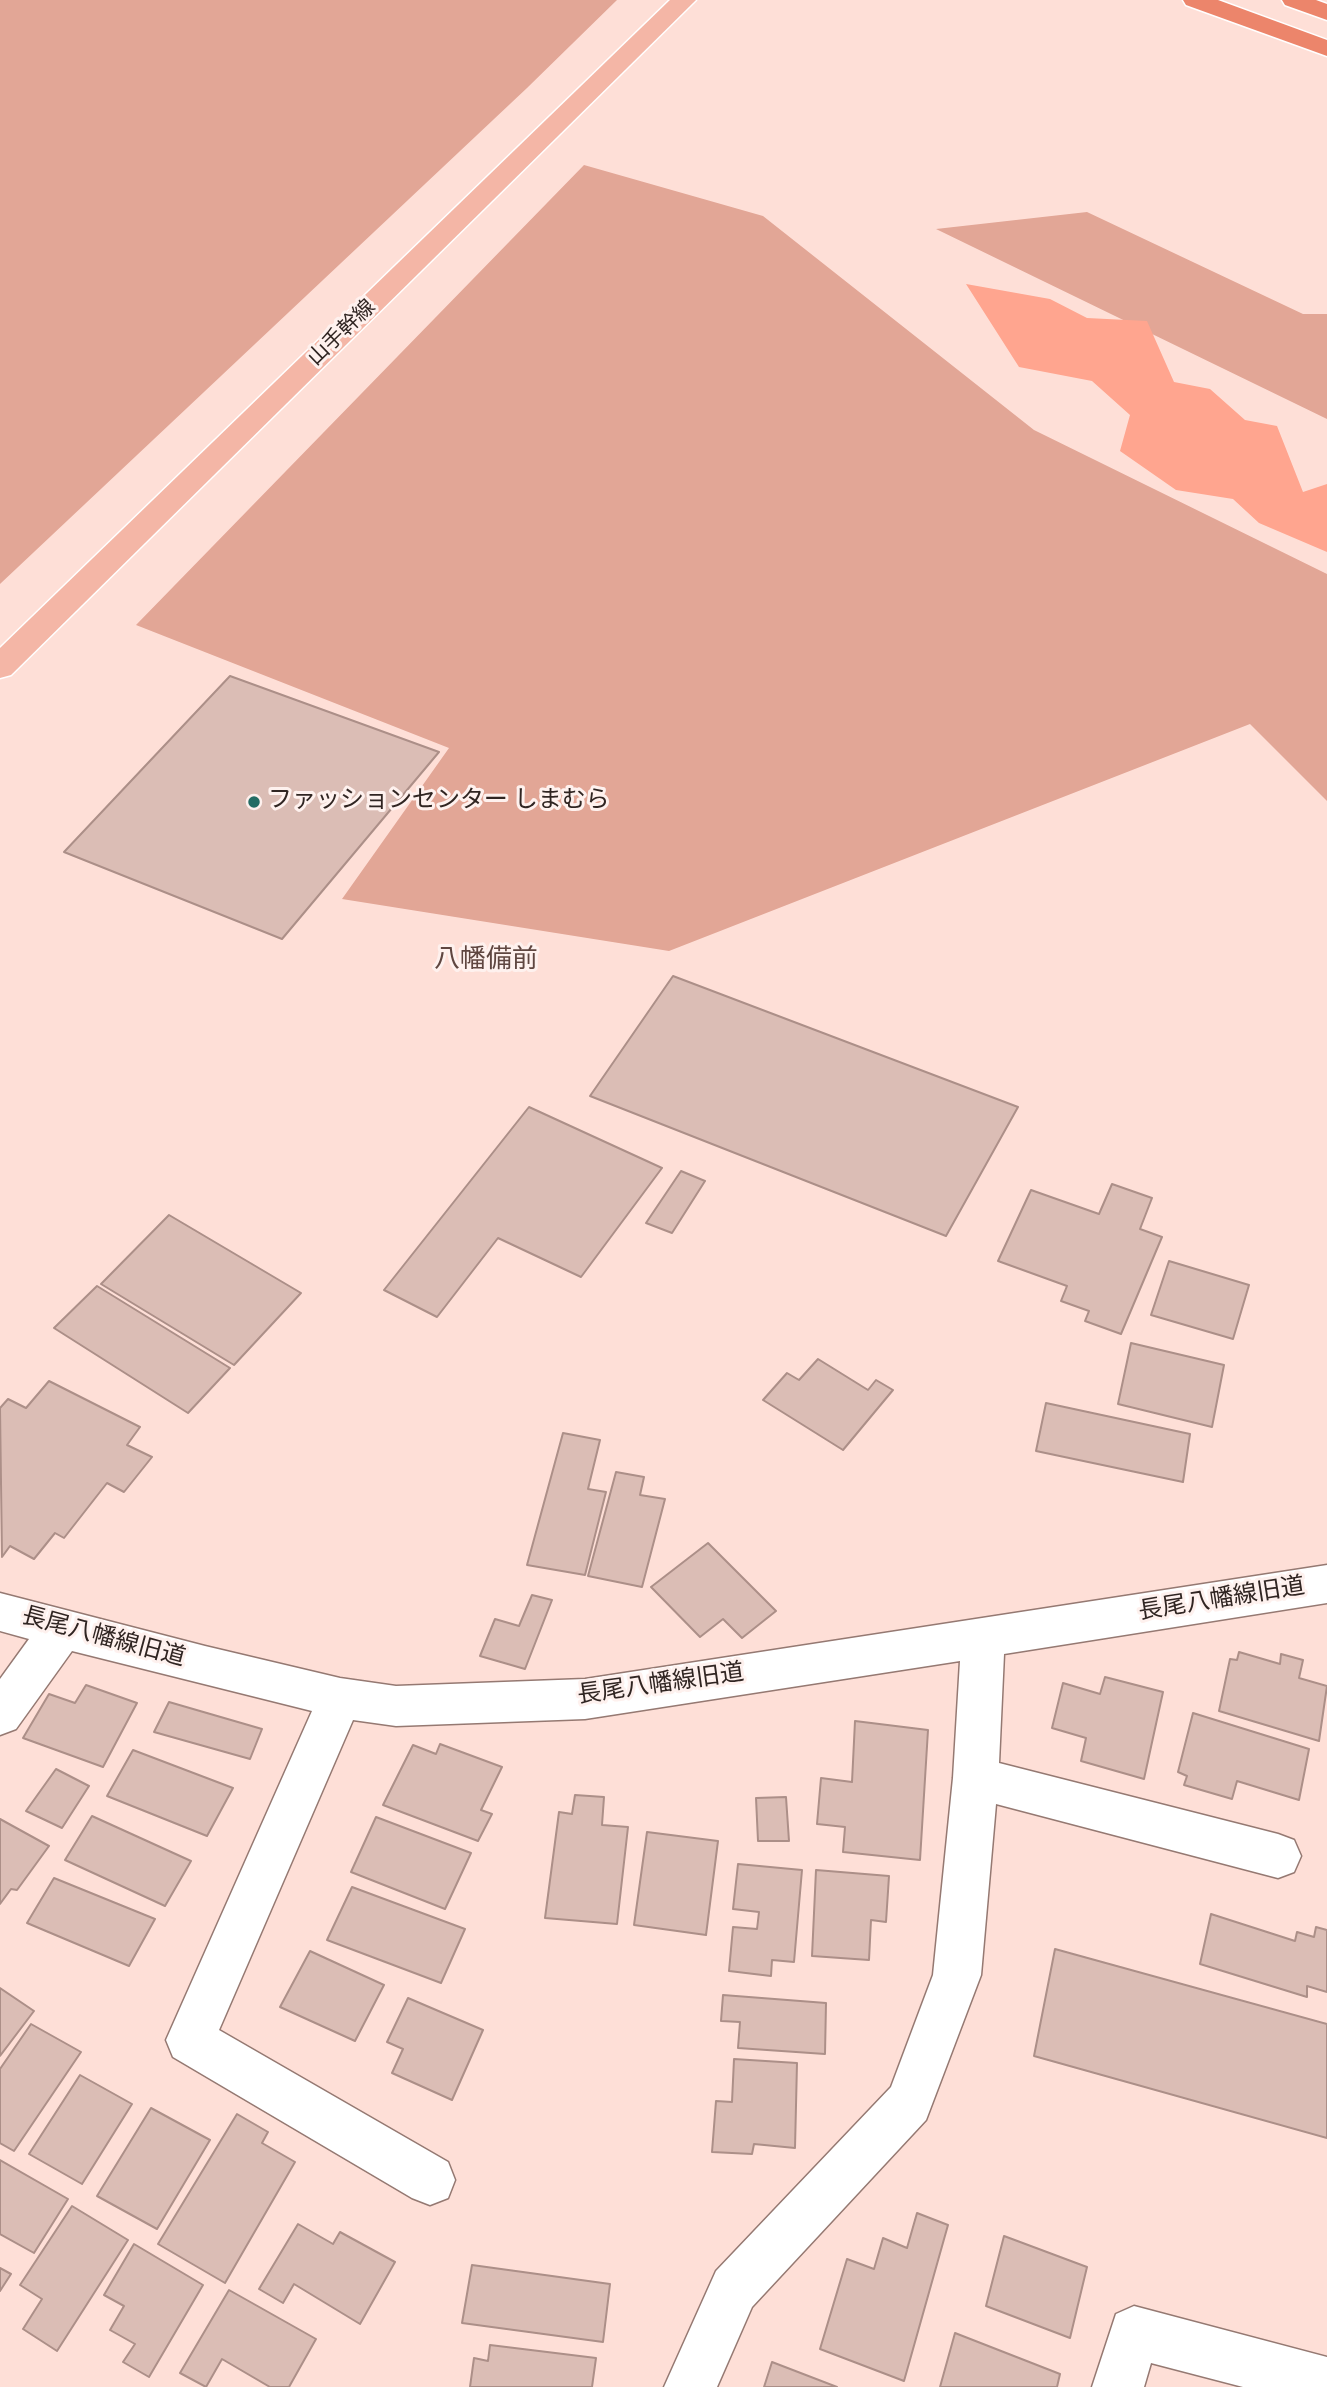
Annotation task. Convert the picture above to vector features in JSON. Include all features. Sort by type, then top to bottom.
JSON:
[{"type":"highway","points":[[1195,0],[1327,49]]},
{"type":"highway","points":[[1294,0],[1327,13]]},
{"type":"main road","name":"山手幹線","points":[[0,667],[684,0]]},
{"type":"street","name":"長尾八幡線旧道","points":[[0,1612],[341,1698],[396,1706],[585,1699],[1327,1584]]},
{"type":"street","points":[[0,1715],[62,1629]]},
{"type":"street","points":[[690,2387],[734,2289],[909,2103],[957,1975],[976,1778],[983,1639]]},
{"type":"street","points":[[341,1698],[190,2040],[430,2180]]},
{"type":"street","points":[[976,1778],[1278,1856]]},
{"type":"street","points":[[1118,2387],[1134,2332],[1327,2383]]},
{"type":"shaded area","points":[[0,0],[617,0],[0,584]]},
{"type":"shaded area","points":[[584,165],[763,216],[1034,430],[1327,574],[1327,801],[1250,724],[669,951],[342,899],[449,748],[136,625]]},
{"type":"shaded area","points":[[1087,212],[1303,314],[1327,314],[1327,419],[936,229]]},
{"type":"shaded area","points":[[966,284],[1050,299],[1087,318],[1147,321],[1174,382],[1210,389],[1245,420],[1277,426],[1303,492],[1327,484],[1327,552],[1259,523],[1233,499],[1176,490],[1120,451],[1130,415],[1092,381],[1019,367]]},
{"type":"building","name":"ファッションセンター しまむら","points":[[230,676],[439,752],[282,939],[64,852]]},
{"type":"building","points":[[673,976],[1018,1107],[946,1236],[590,1096]]},
{"type":"building","points":[[529,1107],[662,1168],[581,1277],[498,1238],[437,1317],[384,1290]]},
{"type":"building","points":[[681,1171],[705,1181],[672,1233],[646,1223]]},
{"type":"building","points":[[1112,1184],[1152,1198],[1140,1229],[1162,1237],[1121,1334],[1085,1321],[1089,1311],[1061,1301],[1067,1286],[998,1261],[1031,1190],[1099,1214]]},
{"type":"building","points":[[169,1215],[301,1293],[234,1365],[101,1284]]},
{"type":"building","points":[[1169,1261],[1249,1285],[1233,1339],[1151,1315]]},
{"type":"building","points":[[97,1286],[230,1368],[188,1413],[54,1328]]},
{"type":"building","points":[[1131,1343],[1224,1365],[1212,1427],[1118,1404]]},
{"type":"building","points":[[818,1359],[868,1390],[876,1380],[893,1390],[843,1450],[763,1400],[787,1373],[799,1380]]},
{"type":"building","points":[[49,1381],[140,1427],[127,1445],[152,1457],[124,1492],[107,1483],[64,1538],[55,1533],[34,1559],[10,1546],[2,1557],[0,1408],[8,1399],[26,1408]]},
{"type":"building","points":[[1046,1403],[1190,1434],[1183,1482],[1036,1451]]},
{"type":"building","points":[[563,1433],[600,1440],[588,1489],[606,1492],[585,1575],[527,1565]]},
{"type":"building","points":[[616,1472],[644,1477],[640,1495],[665,1499],[642,1587],[588,1576]]},
{"type":"building","points":[[708,1543],[776,1611],[742,1638],[723,1619],[700,1637],[651,1587]]},
{"type":"building","points":[[532,1595],[552,1600],[525,1669],[480,1656],[495,1619],[519,1626]]},
{"type":"building","points":[[1239,1652],[1280,1664],[1281,1654],[1303,1660],[1299,1678],[1327,1686],[1319,1741],[1219,1711],[1230,1659],[1237,1660]]},
{"type":"building","points":[[1105,1677],[1163,1692],[1144,1779],[1081,1761],[1086,1738],[1052,1728],[1063,1683],[1100,1694]]},
{"type":"building","points":[[86,1685],[137,1703],[103,1767],[23,1738],[49,1694],[75,1703]]},
{"type":"building","points":[[169,1702],[262,1729],[250,1759],[154,1732]]},
{"type":"building","points":[[1193,1713],[1309,1749],[1299,1800],[1237,1781],[1232,1799],[1184,1785],[1187,1776],[1178,1772]]},
{"type":"building","points":[[855,1721],[928,1730],[920,1860],[843,1852],[845,1827],[817,1824],[821,1778],[852,1782]]},
{"type":"building","points":[[440,1744],[502,1767],[481,1810],[492,1814],[478,1841],[383,1805],[413,1745],[436,1754]]},
{"type":"building","points":[[133,1750],[233,1788],[207,1836],[107,1796]]},
{"type":"building","points":[[56,1769],[89,1786],[62,1828],[26,1811]]},
{"type":"building","points":[[575,1795],[604,1797],[602,1825],[628,1827],[617,1924],[545,1918],[559,1812],[572,1814]]},
{"type":"building","points":[[786,1797],[789,1841],[758,1841],[756,1798]]},
{"type":"building","points":[[92,1816],[191,1861],[165,1906],[65,1860]]},
{"type":"building","points":[[376,1817],[471,1853],[445,1909],[351,1872]]},
{"type":"building","points":[[0,1819],[49,1846],[17,1890],[11,1889],[0,1904]]},
{"type":"building","points":[[647,1832],[718,1841],[706,1935],[634,1925]]},
{"type":"building","points":[[738,1864],[802,1870],[794,1962],[772,1960],[771,1976],[729,1971],[733,1927],[757,1929],[759,1912],[733,1909]]},
{"type":"building","points":[[816,1870],[889,1876],[886,1922],[871,1920],[869,1960],[812,1956]]},
{"type":"building","points":[[54,1878],[155,1919],[129,1966],[27,1923]]},
{"type":"building","points":[[352,1887],[465,1929],[441,1983],[327,1940]]},
{"type":"building","points":[[1211,1914],[1295,1941],[1297,1932],[1314,1937],[1316,1927],[1327,1930],[1327,1992],[1307,1986],[1307,1997],[1200,1964]]},
{"type":"building","points":[[1055,1949],[1327,2024],[1327,2138],[1034,2056]]},
{"type":"building","points":[[310,1951],[384,1985],[355,2041],[280,2007]]},
{"type":"building","points":[[0,1988],[34,2011],[0,2056]]},
{"type":"building","points":[[723,1995],[826,2003],[825,2054],[738,2048],[740,2022],[721,2021]]},
{"type":"building","points":[[408,1998],[483,2030],[452,2100],[392,2073],[403,2049],[387,2042]]},
{"type":"building","points":[[31,2024],[81,2052],[14,2151],[0,2143],[0,2069]]},
{"type":"building","points":[[734,2059],[797,2063],[795,2148],[754,2144],[752,2154],[712,2152],[716,2101],[732,2102]]},
{"type":"building","points":[[80,2075],[132,2104],[82,2184],[29,2154]]},
{"type":"building","points":[[151,2108],[210,2140],[157,2229],[97,2196]]},
{"type":"building","points":[[237,2114],[268,2132],[262,2143],[295,2162],[225,2283],[158,2244]]},
{"type":"building","points":[[0,2160],[68,2199],[34,2253],[0,2234]]},
{"type":"building","points":[[72,2206],[128,2240],[57,2351],[23,2329],[42,2299],[20,2285]]},
{"type":"building","points":[[917,2213],[948,2225],[904,2381],[820,2349],[847,2259],[874,2269],[883,2238],[907,2248]]},
{"type":"building","points":[[298,2224],[333,2244],[340,2232],[395,2262],[360,2324],[294,2284],[283,2303],[259,2289]]},
{"type":"building","points":[[1004,2236],[1087,2267],[1070,2338],[986,2306]]},
{"type":"building","points":[[134,2244],[203,2285],[149,2377],[123,2362],[135,2344],[110,2330],[124,2306],[104,2295]]},
{"type":"building","points":[[472,2265],[610,2284],[603,2342],[462,2323]]},
{"type":"building","points":[[0,2268],[11,2274],[0,2291]]},
{"type":"building","points":[[229,2290],[316,2339],[289,2387],[270,2387],[222,2359],[206,2387],[180,2373]]},
{"type":"building","points":[[955,2333],[1060,2374],[1057,2387],[940,2387]]},
{"type":"building","points":[[490,2345],[596,2358],[592,2387],[470,2387],[474,2358],[488,2361]]},
{"type":"building","points":[[772,2362],[837,2387],[764,2387]]},
{"type":"place","name":"ファッションセンター しまむら","points":[[254,802]]},
{"type":"district","name":"八幡備前","points":[[486,962]]}]
